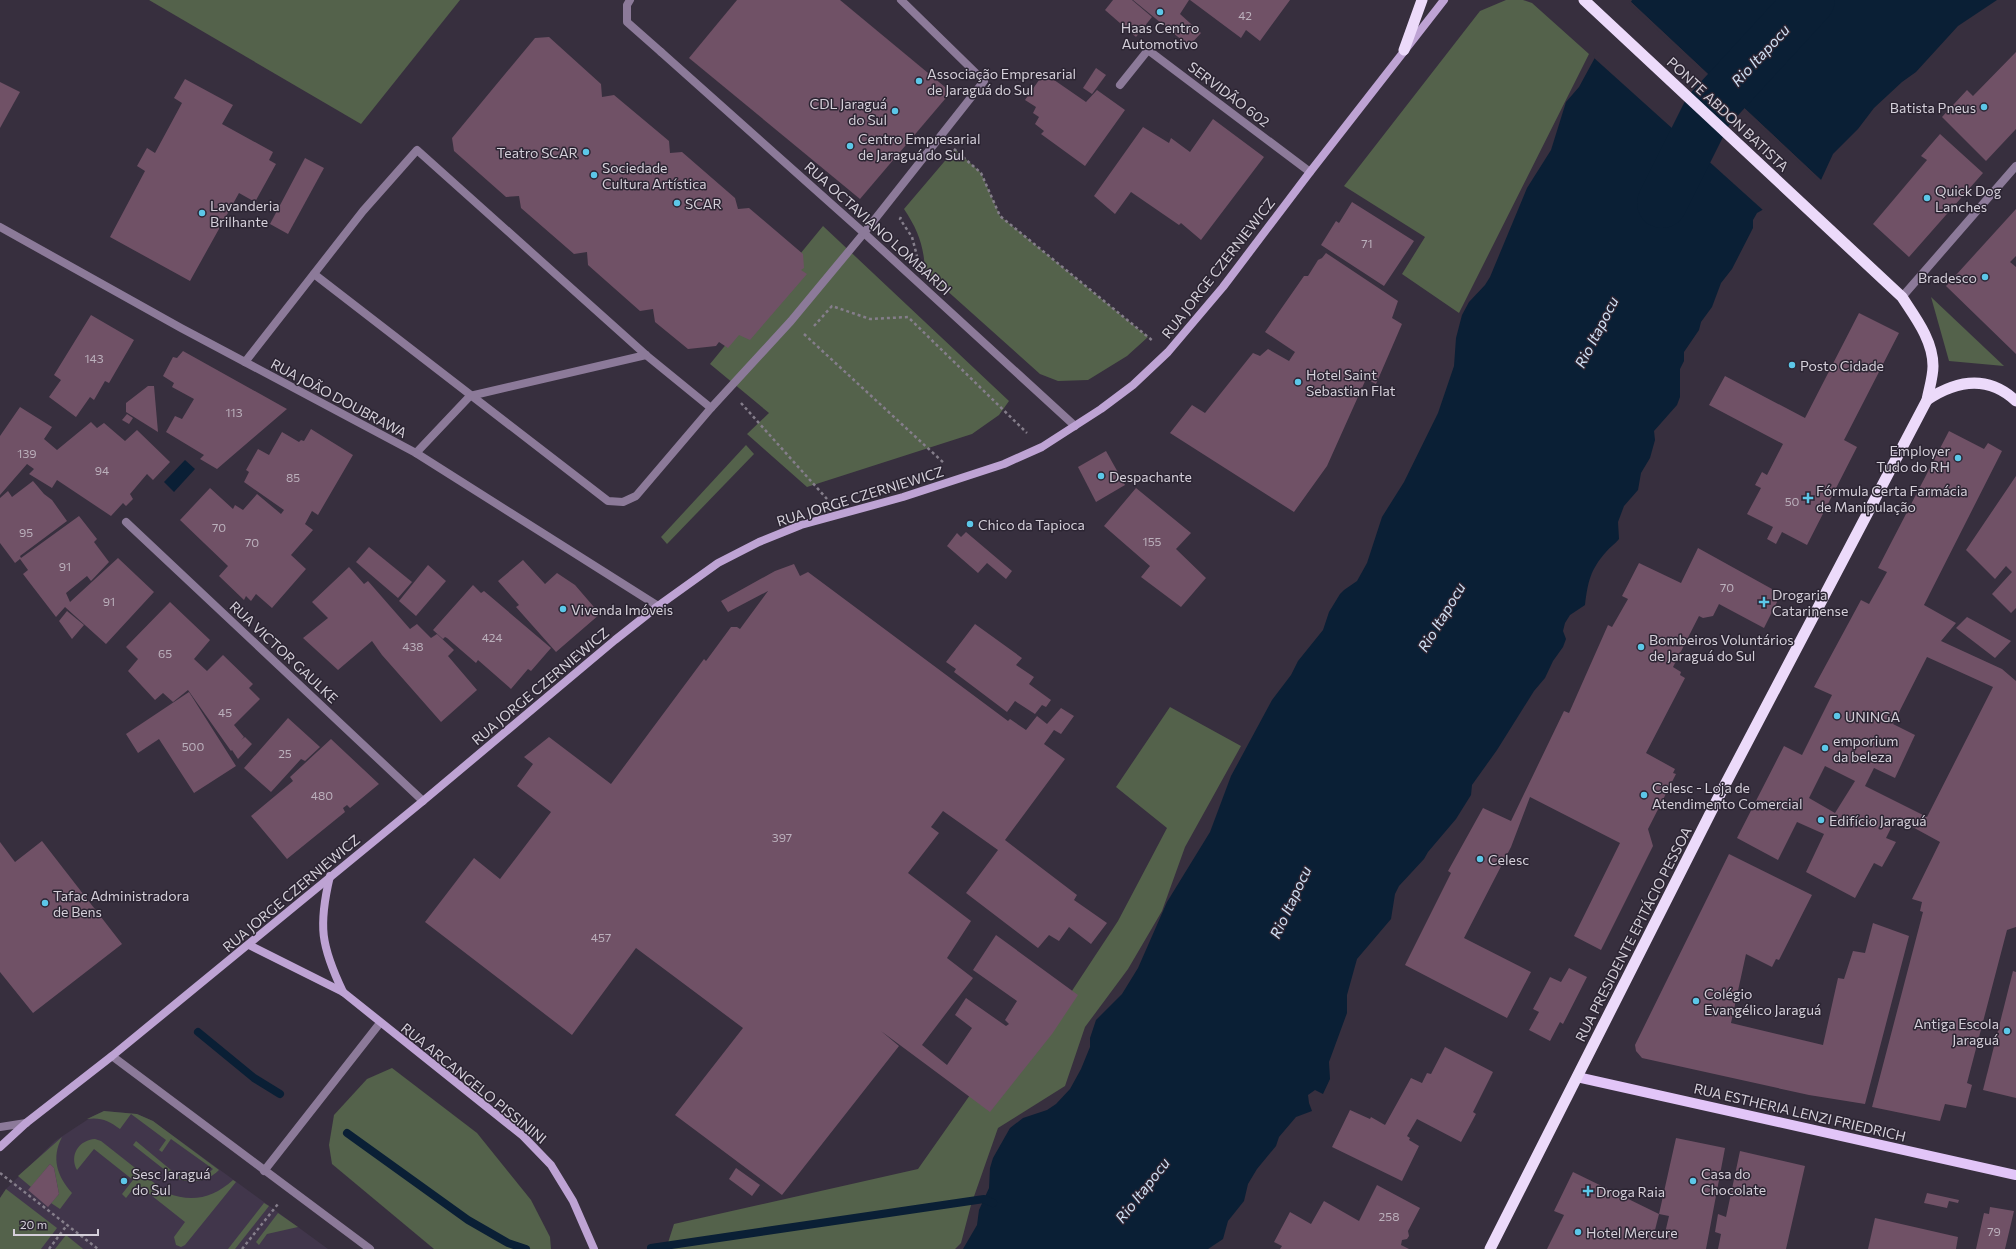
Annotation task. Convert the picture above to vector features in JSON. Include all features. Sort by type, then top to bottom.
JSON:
[{"type":"highway","points":[[1404,50],[1422,0]]},
{"type":"highway","name":"PONTE ABDON BATISTA","points":[[1584,0],[1902,297],[1918,322],[1930,348],[1933,366],[1927,400]]},
{"type":"highway","points":[[1927,400],[1942,390],[1959,384],[1974,383],[1991,386],[2007,393],[2016,402]]},
{"type":"highway","name":"RUA PRESIDENTE EPITÁCIO PESSOA","points":[[1490,1249],[1721,793],[1927,400]]},
{"type":"main road","name":"RUA JORGE CZERNIEWICZ","points":[[0,1147],[26,1123],[112,1056],[249,945],[609,645],[658,606],[718,563],[759,542],[801,525],[961,479],[1004,464],[1042,447],[1101,410],[1133,385],[1168,352],[1223,287],[1310,172],[1444,0]]},
{"type":"main road","name":"RUA ARCANGELO PISSININI","points":[[330,876],[324,902],[322,920],[324,944],[330,965],[343,992]]},
{"type":"main road","name":"RUA ARCANGELO PISSININI","points":[[249,945],[343,992],[536,1148],[551,1166],[573,1201],[594,1249]]},
{"type":"main road","name":"RUA ESTHERIA LENZI FRIEDRICH","points":[[1577,1077],[2016,1175]]},
{"type":"street","name":"RUA OCTAVIANO LOMBARDI","points":[[630,0],[627,6],[627,22],[864,232],[1074,426]]},
{"type":"street","points":[[314,274],[470,396],[608,501],[623,502],[636,496],[711,408],[791,321],[940,139],[984,82],[901,0]]},
{"type":"street","name":"SERVIDÃO 602","points":[[1120,85],[1148,50],[1310,172]]},
{"type":"street","points":[[245,362],[363,211],[417,150],[646,355],[711,408]]},
{"type":"street","points":[[1902,297],[2016,166]]},
{"type":"street","name":"RUA JOÃO DOUBRAWA","points":[[0,227],[245,362],[416,453],[658,606]]},
{"type":"street","points":[[416,453],[470,396],[646,355]]},
{"type":"street","name":"RUA VICTOR GAULKE","points":[[126,522],[423,801]]},
{"type":"street","points":[[264,1170],[380,1022]]},
{"type":"street","points":[[112,1056],[370,1249]]},
{"type":"street","points":[[0,1127],[26,1123]]},
{"type":"path","points":[[940,139],[955,149],[981,173],[1000,216],[1168,352]]},
{"type":"path","points":[[950,155],[955,149]]},
{"type":"path","points":[[905,213],[900,219],[912,237],[918,260],[918,282]]},
{"type":"path","points":[[805,335],[832,306],[870,319],[908,317],[1042,447]]},
{"type":"path","points":[[791,321],[961,479]]},
{"type":"path","points":[[742,404],[841,514]]},
{"type":"path","points":[[0,1173],[98,1249]]},
{"type":"path","points":[[242,1249],[289,1189]]},
{"type":"path","points":[[49,1249],[68,1225]]},
{"type":"shaded area","name":"Sesc Jaraguá do Sul","points":[[104,1111],[137,1114],[153,1121],[328,1249],[0,1249],[0,1198],[6,1189],[55,1141],[93,1116]]},
{"type":"green space","points":[[149,0],[460,0],[361,124]]},
{"type":"green space","points":[[1506,0],[1523,0],[1532,3],[1589,54],[1459,313],[1402,274],[1425,237],[1344,186],[1480,11]]},
{"type":"green space","points":[[955,149],[981,173],[1000,216],[1148,337],[1127,356],[1088,380],[1058,381],[1040,374],[925,271],[922,246],[913,224],[904,209]]},
{"type":"green space","points":[[823,226],[1009,401],[999,415],[972,434],[807,487],[747,434],[769,413],[710,364]]},
{"type":"green space","points":[[1931,297],[2004,366],[1949,361]]},
{"type":"green space","points":[[746,445],[754,454],[667,544],[661,537]]},
{"type":"green space","points":[[1170,707],[1241,746],[1185,847],[1162,911],[1128,969],[1085,1027],[1065,1086],[998,1128],[971,1205],[961,1243],[955,1249],[666,1249],[674,1224],[918,1169],[970,1095],[1031,1053],[1118,921],[1167,828],[1116,787]]},
{"type":"green space","points":[[392,1068],[477,1133],[531,1200],[550,1237],[551,1249],[434,1249],[332,1164],[329,1145],[334,1115],[367,1079]]},
{"type":"green space","points":[[104,1111],[137,1114],[153,1121],[219,1170],[209,1177],[198,1181],[187,1181],[175,1178],[133,1145],[136,1141],[177,1175],[196,1177],[205,1175],[213,1169],[171,1139],[162,1152],[159,1150],[166,1140],[131,1114],[120,1129],[105,1120],[87,1119]]},
{"type":"green space","points":[[62,1137],[57,1152],[57,1166],[59,1173],[72,1193],[60,1209],[51,1203],[59,1194],[54,1168],[50,1164],[31,1187],[18,1176]]},
{"type":"green space","points":[[95,1139],[101,1141],[167,1193],[176,1196],[185,1198],[202,1197],[218,1191],[233,1180],[236,1182],[185,1245],[181,1247],[176,1245],[174,1237],[185,1222],[137,1184],[126,1198],[122,1194],[133,1180],[94,1149],[77,1170],[74,1159],[77,1149],[84,1142]]},
{"type":"green space","points":[[6,1189],[57,1228],[41,1249],[0,1249],[0,1198]]},
{"type":"green space","points":[[264,1203],[269,1206],[235,1249],[228,1249]]},
{"type":"green space","points":[[278,1213],[298,1227],[267,1234],[259,1245],[256,1242]]},
{"type":"green space","points":[[66,1235],[82,1248],[83,1249],[55,1249]]},
{"type":"water","points":[[1632,0],[1997,0],[1958,26],[1916,72],[1902,82],[1874,108],[1858,129],[1833,154],[1821,180],[1631,2]]},
{"type":"water","points":[[1598,52],[1764,209],[1757,213],[1753,220],[1753,228],[1732,269],[1721,283],[1712,307],[1701,322],[1699,330],[1684,352],[1684,361],[1680,369],[1680,397],[1677,405],[1654,431],[1655,440],[1650,458],[1641,473],[1638,490],[1624,506],[1618,522],[1619,539],[1596,565],[1587,590],[1585,605],[1570,615],[1565,623],[1563,631],[1566,639],[1563,647],[1553,661],[1545,678],[1534,691],[1497,750],[1472,785],[1471,795],[1456,819],[1428,852],[1424,859],[1399,886],[1395,894],[1391,919],[1357,959],[1347,995],[1347,1013],[1329,1062],[1330,1079],[1323,1094],[1315,1090],[1308,1095],[1312,1111],[1296,1117],[1279,1137],[1276,1146],[1257,1169],[1248,1184],[1244,1201],[1228,1221],[1223,1239],[1208,1249],[963,1249],[977,1225],[979,1210],[989,1188],[990,1168],[993,1158],[1010,1128],[1023,1118],[1047,1110],[1056,1104],[1070,1089],[1081,1069],[1090,1047],[1090,1038],[1096,1020],[1122,994],[1138,968],[1167,902],[1210,832],[1231,776],[1272,700],[1291,675],[1298,661],[1323,630],[1329,612],[1340,594],[1357,581],[1367,563],[1382,517],[1404,482],[1438,413],[1454,366],[1456,338],[1462,315],[1469,302],[1485,285],[1490,277],[1527,188],[1551,150],[1566,102],[1579,87]]},
{"type":"water","points":[[185,460],[195,469],[174,492],[164,482]]},
{"type":"pier","points":[[1629,0],[1822,181],[1819,181],[1724,93],[1629,3]]},
{"type":"pier","points":[[1596,51],[1599,51],[1765,207],[1765,210],[1764,211],[1593,57]]},
{"type":"building","name":"Centro Empresarial de Jaraguá do Sul","points":[[737,0],[840,0],[951,92],[860,199],[689,58]]},
{"type":"building","points":[[1113,0],[1132,0],[1152,17],[1136,37],[1105,10]]},
{"type":"building","points":[[1133,0],[1189,0],[1180,14],[1201,33],[1189,46]]},
{"type":"building","points":[[1190,0],[1290,0],[1260,41],[1246,30],[1241,38]]},
{"type":"building","name":"Sociedade Cultura Artística","points":[[549,37],[601,84],[602,97],[614,95],[669,141],[670,153],[682,152],[735,198],[738,209],[749,208],[803,254],[804,268],[801,270],[807,274],[750,340],[739,335],[728,348],[719,342],[716,346],[688,349],[655,322],[653,309],[640,311],[588,265],[587,252],[574,254],[521,208],[519,196],[506,197],[454,151],[452,138],[535,38]]},
{"type":"building","name":"Batista Pneus","points":[[2016,52],[2016,129],[1986,161],[1942,117],[1967,90],[1973,96]]},
{"type":"building","points":[[1096,68],[1106,75],[1092,94],[1083,88]]},
{"type":"building","points":[[1044,73],[1086,102],[1097,90],[1125,110],[1085,166],[1041,134],[1044,131],[1035,124],[1039,117],[1033,113],[1036,107],[1025,100]]},
{"type":"building","points":[[185,79],[233,105],[222,124],[273,152],[269,160],[276,164],[255,202],[239,193],[190,281],[110,237],[145,171],[137,166],[147,148],[155,153],[182,103],[174,98]]},
{"type":"building","points":[[0,82],[20,92],[0,128]]},
{"type":"building","points":[[1213,119],[1264,157],[1201,240],[1181,223],[1179,225],[1131,192],[1115,214],[1094,196],[1143,127],[1169,143],[1171,138],[1190,152]]},
{"type":"building","name":"Quick Dog Lanches","points":[[1940,134],[1983,173],[1909,257],[1873,224],[1927,160],[1921,156]]},
{"type":"building","points":[[305,158],[324,168],[288,234],[270,224]]},
{"type":"building","points":[[1352,202],[1414,241],[1384,286],[1321,245],[1336,221],[1339,223]]},
{"type":"building","name":"Bradesco","points":[[2016,209],[2016,256],[2010,262],[2016,267],[2016,354],[1946,286]]},
{"type":"building","name":"Hotel Saint Sebastian Flat","points":[[1326,253],[1398,301],[1392,318],[1402,324],[1376,384],[1366,379],[1327,466],[1294,512],[1170,433],[1192,405],[1205,413],[1253,353],[1260,356],[1268,349],[1289,361],[1295,352],[1265,332],[1304,276],[1308,276],[1318,260]]},
{"type":"building","points":[[1859,313],[1899,333],[1844,440],[1857,447],[1807,545],[1782,532],[1776,544],[1767,539],[1773,527],[1747,514],[1761,488],[1755,485],[1762,472],[1767,475],[1783,444],[1709,405],[1725,376],[1805,418]]},
{"type":"building","points":[[91,315],[134,340],[109,383],[105,381],[94,400],[90,397],[76,417],[49,397],[61,380],[54,375]]},
{"type":"building","points":[[183,351],[287,409],[217,469],[200,459],[204,455],[166,432],[175,416],[182,419],[194,399],[172,387],[174,383],[163,376],[173,357],[177,358]]},
{"type":"building","points":[[148,386],[154,386],[158,432],[126,412],[126,403]]},
{"type":"building","points":[[20,407],[52,427],[44,439],[57,450],[91,422],[97,428],[104,423],[125,441],[137,430],[170,462],[153,480],[147,474],[130,494],[133,499],[126,506],[123,503],[111,516],[57,480],[52,488],[29,474],[34,469],[27,464],[0,495],[0,436]]},
{"type":"building","points":[[127,414],[133,418],[129,424],[122,420]]},
{"type":"building","points":[[311,429],[353,455],[318,515],[312,511],[305,524],[313,530],[291,555],[306,569],[272,608],[256,594],[251,601],[246,596],[244,600],[219,576],[228,566],[180,520],[210,488],[233,509],[235,505],[243,510],[257,494],[281,514],[284,510],[244,482],[249,472],[246,470],[258,449],[269,455],[282,432],[299,442],[301,440],[304,441]]},
{"type":"building","points":[[1949,431],[1984,449],[1988,443],[2002,451],[1924,605],[1956,623],[1941,641],[2002,669],[2016,681],[2016,927],[2007,930],[1967,1083],[1972,1085],[1966,1108],[1945,1104],[1940,1121],[1872,1107],[1923,912],[1920,911],[1922,902],[1912,899],[1940,842],[1896,818],[1886,838],[1896,842],[1882,867],[1874,863],[1855,898],[1806,872],[1824,834],[1797,822],[1778,860],[1737,838],[1784,746],[1802,755],[1832,695],[1814,687],[1861,600],[1869,604],[1887,572],[1878,568]],"holes":[[[1927,657],[1993,687],[1927,817],[1865,786],[1874,768],[1895,778],[1915,735],[1893,724]],[[1825,766],[1855,781],[1835,813],[1809,798]]]},
{"type":"building","name":"Despachante","points":[[1106,451],[1125,485],[1096,502],[1078,467]]},
{"type":"building","points":[[2016,476],[2016,608],[2011,613],[1992,594],[2012,572],[2006,566],[1995,579],[1966,550]]},
{"type":"building","points":[[33,481],[44,494],[52,500],[67,521],[20,556],[21,558],[79,516],[97,539],[94,542],[109,562],[91,581],[87,576],[66,593],[70,602],[118,558],[154,592],[106,644],[65,607],[56,617],[23,574],[28,570],[20,559],[15,563],[0,543],[0,498],[8,491],[12,497]]},
{"type":"building","points":[[1136,488],[1191,533],[1176,549],[1206,578],[1181,607],[1141,577],[1150,566],[1104,526]]},
{"type":"building","points":[[966,532],[1012,571],[1006,579],[987,563],[978,573],[947,546],[957,533],[961,537]]},
{"type":"building","points":[[369,547],[412,582],[398,598],[356,562]]},
{"type":"building","name":"Celesc","points":[[1698,548],[1772,589],[1777,602],[1764,628],[1719,604],[1713,616],[1703,618],[1699,616],[1673,667],[1681,672],[1680,675],[1685,678],[1646,753],[1675,769],[1673,773],[1676,774],[1648,829],[1653,846],[1601,950],[1574,936],[1620,843],[1530,797],[1511,847],[1464,938],[1531,972],[1507,1018],[1405,965],[1451,873],[1448,871],[1483,808],[1511,821],[1564,711],[1569,713],[1608,625],[1612,627],[1628,599],[1622,596],[1639,563],[1681,583]]},
{"type":"building","points":[[523,560],[545,584],[557,573],[575,585],[600,614],[556,652],[516,607],[519,605],[498,581]]},
{"type":"building","points":[[794,564],[800,576],[808,572],[1008,721],[1010,719],[1026,730],[1037,716],[1047,724],[1061,708],[1074,716],[1061,734],[1054,730],[1044,744],[1065,759],[1005,840],[1077,895],[1074,900],[1107,923],[1091,944],[1069,927],[1059,941],[1049,935],[1038,948],[966,893],[998,850],[943,811],[931,827],[939,833],[908,873],[971,921],[947,958],[973,978],[922,1045],[947,1065],[972,1028],[955,1015],[966,998],[1006,1026],[1009,1024],[1005,1020],[1017,1001],[973,970],[996,935],[1078,995],[1052,1034],[990,1112],[881,1031],[899,1046],[782,1195],[675,1115],[743,1028],[636,948],[572,1035],[425,922],[474,858],[500,879],[551,812],[517,786],[533,764],[524,757],[549,737],[611,784],[704,659],[706,661],[731,627],[737,627],[740,629],[768,591],[728,612],[721,601],[775,571]]},
{"type":"building","points":[[428,565],[446,581],[416,616],[399,601]]},
{"type":"building","points":[[349,567],[364,584],[368,581],[410,629],[417,624],[431,638],[437,634],[454,650],[448,656],[477,690],[441,722],[382,655],[372,641],[338,670],[303,638],[328,618],[312,602]]},
{"type":"building","points":[[473,585],[481,593],[484,591],[551,648],[531,671],[528,669],[511,689],[478,660],[476,663],[447,638],[445,637],[443,639],[433,630]]},
{"type":"building","points":[[170,602],[210,640],[194,659],[207,671],[223,655],[253,684],[249,688],[260,699],[234,725],[244,737],[241,740],[245,737],[252,744],[238,759],[188,690],[173,702],[163,693],[155,700],[128,671],[138,659],[126,647]]},
{"type":"building","points":[[67,611],[84,625],[72,639],[59,621]]},
{"type":"building","points":[[1967,617],[2011,641],[1995,658],[1956,628]]},
{"type":"building","points":[[975,624],[1022,658],[1016,665],[1034,677],[1029,684],[1051,700],[1046,707],[1042,705],[1035,714],[1015,701],[1007,712],[954,672],[956,669],[946,662]]},
{"type":"building","points":[[189,692],[236,766],[194,793],[159,739],[138,753],[126,734]]},
{"type":"building","points":[[288,718],[320,747],[305,761],[301,759],[271,792],[244,768]]},
{"type":"building","points":[[331,739],[379,784],[350,808],[347,805],[343,808],[345,812],[287,859],[251,816],[293,781],[290,777]]},
{"type":"building","name":"Tafac Administradora de Bens","points":[[42,841],[122,944],[33,1013],[0,972],[0,842],[15,862]]},
{"type":"building","name":"Colégio Evangélico Jaraguá","points":[[1729,854],[1812,895],[1779,960],[1776,959],[1772,967],[1746,954],[1731,1023],[1823,1045],[1838,978],[1844,979],[1853,951],[1865,953],[1873,923],[1909,936],[1865,1104],[1809,1095],[1642,1058],[1636,1051],[1635,1045]]},
{"type":"building","points":[[1569,968],[1587,977],[1563,1024],[1560,1022],[1550,1041],[1529,1030],[1539,1012],[1533,1009],[1550,977],[1561,982]]},
{"type":"building","name":"Antiga Escola Jaraguá","points":[[2013,971],[2016,972],[2016,1098],[1983,1090]]},
{"type":"building","points":[[1445,1047],[1493,1072],[1473,1112],[1476,1114],[1461,1142],[1417,1119],[1407,1136],[1410,1138],[1409,1140],[1419,1146],[1402,1181],[1332,1147],[1350,1110],[1370,1119],[1371,1117],[1385,1125],[1411,1078],[1422,1083],[1427,1073],[1431,1074]]},
{"type":"building","points":[[1676,1138],[1725,1148],[1706,1249],[1547,1249],[1564,1215],[1554,1211],[1573,1172],[1659,1214]],"holes":[[[1659,1214],[1669,1216],[1665,1233],[1655,1230]]]},
{"type":"building","points":[[1740,1151],[1805,1166],[1786,1249],[1718,1249],[1721,1234],[1715,1232],[1718,1214],[1726,1217]]},
{"type":"building","points":[[50,1164],[54,1168],[59,1194],[48,1207],[28,1190]]},
{"type":"building","points":[[736,1168],[760,1185],[752,1196],[729,1179]]},
{"type":"building","points":[[1377,1185],[1420,1208],[1408,1231],[1409,1236],[1407,1239],[1402,1240],[1401,1245],[1409,1249],[1280,1249],[1282,1246],[1274,1242],[1290,1212],[1311,1224],[1324,1201],[1359,1221]]},
{"type":"building","points":[[1927,1193],[1959,1200],[1958,1203],[1949,1201],[1947,1208],[1924,1203]]},
{"type":"building","points":[[1990,1207],[2014,1211],[2005,1249],[1976,1249],[1984,1213],[1989,1214]]},
{"type":"building","points":[[1875,1218],[1958,1237],[1956,1249],[1868,1249]]},
{"type":"waterway","name":"Rio Itapocu","points":[[1662,203],[1708,111],[1810,0]]},
{"type":"waterway","points":[[198,1032],[254,1078],[280,1094]]},
{"type":"waterway","points":[[347,1133],[468,1220],[508,1243],[526,1249]]},
{"type":"waterway","points":[[651,1248],[984,1199],[993,1203]]},
{"type":"place","name":"Haas Centro Automotivo","points":[[1160,12]]},
{"type":"place","name":"Associação Empresarial de Jaraguá do Sul","points":[[919,81]]},
{"type":"place","name":"Batista Pneus","points":[[1984,107]]},
{"type":"place","name":"CDL Jaraguá do Sul","points":[[895,111]]},
{"type":"place","name":"Centro Empresarial de Jaraguá do Sul","points":[[850,146]]},
{"type":"place","name":"Teatro SCAR","points":[[586,152]]},
{"type":"place","name":"Sociedade Cultura Artística","points":[[594,175]]},
{"type":"place","name":"Quick Dog Lanches","points":[[1927,198]]},
{"type":"place","name":"SCAR","points":[[677,203]]},
{"type":"place","name":"Lavanderia Brilhante","points":[[202,213]]},
{"type":"place","name":"Bradesco","points":[[1985,277]]},
{"type":"place","name":"Posto Cidade","points":[[1792,365]]},
{"type":"place","name":"Hotel Saint Sebastian Flat","points":[[1298,382]]},
{"type":"place","name":"Employer Tudo do RH","points":[[1958,458]]},
{"type":"place","name":"Despachante","points":[[1101,476]]},
{"type":"place","name":"Fórmula Certa Farmácia de Manipulação","points":[[1808,498]]},
{"type":"place","name":"Chico da Tapioca","points":[[970,524]]},
{"type":"place","name":"Drogaria Catarinense","points":[[1764,602]]},
{"type":"place","name":"Vivenda Imóveis","points":[[563,609]]},
{"type":"place","name":"Bombeiros Voluntários de Jaraguá do Sul","points":[[1641,647]]},
{"type":"place","name":"UNINGA","points":[[1837,716]]},
{"type":"place","name":"emporium da beleza","points":[[1825,748]]},
{"type":"place","name":"Celesc - Loja de Atendimento Comercial","points":[[1644,795]]},
{"type":"place","name":"Edifício Jaraguá","points":[[1821,820]]},
{"type":"place","name":"Celesc","points":[[1480,859]]},
{"type":"place","name":"Tafac Administradora de Bens","points":[[45,903]]},
{"type":"place","name":"Colégio Evangélico Jaraguá","points":[[1696,1001]]},
{"type":"place","name":"Antiga Escola Jaraguá","points":[[2007,1031]]},
{"type":"place","name":"Sesc Jaraguá do Sul","points":[[124,1181]]},
{"type":"place","name":"Casa do Chocolate","points":[[1693,1181]]},
{"type":"place","name":"Droga Raia","points":[[1588,1191]]},
{"type":"place","name":"Hotel Mercure","points":[[1578,1232]]}]
